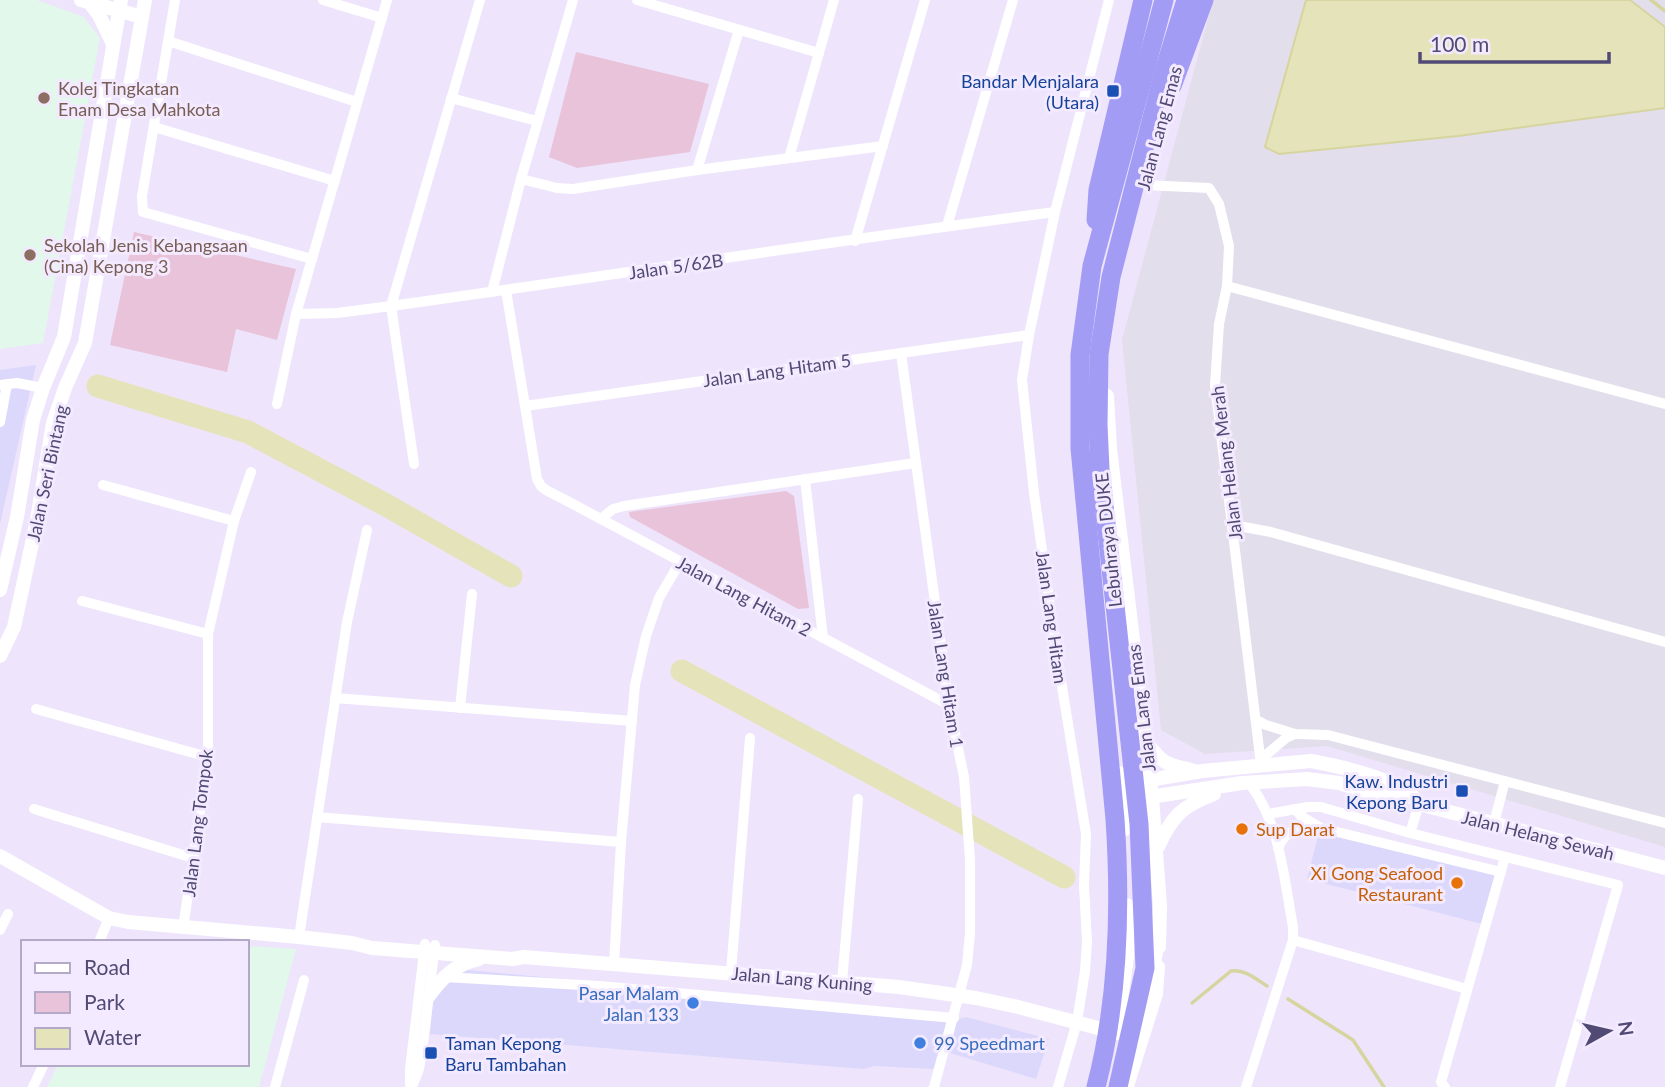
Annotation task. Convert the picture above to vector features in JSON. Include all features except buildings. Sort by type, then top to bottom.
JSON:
[{"type":"highway","points":[[1092,266],[1098,190],[1143,0]]},
{"type":"highway","name":"Lebuhraya DUKE","points":[[1096,1087],[1110,1017],[1116,966],[1119,870],[1080,448],[1080,355],[1092,266],[1164,0]]},
{"type":"highway","name":"Lebuhraya DUKE","points":[[1118,1087],[1145,968],[1139,824],[1100,470],[1098,383],[1103,324],[1111,277],[1138,190],[1164,71],[1187,0]]},
{"type":"highway","points":[[1138,190],[1204,0]]},
{"type":"street","name":"Jalan Seri Bintang","points":[[0,656],[14,627],[37,520],[53,423],[85,343],[145,0]]},
{"type":"street","points":[[176,0],[142,196],[143,212],[312,259]]},
{"type":"street","points":[[323,0],[382,18]]},
{"type":"street","points":[[277,404],[296,314],[387,0]]},
{"type":"street","points":[[414,464],[391,306],[480,0]]},
{"type":"street","points":[[492,292],[537,121],[573,0]]},
{"type":"street","points":[[637,0],[819,53]]},
{"type":"street","points":[[789,158],[834,0]]},
{"type":"street","points":[[855,240],[925,0]]},
{"type":"street","points":[[947,226],[1013,0]]},
{"type":"street","name":"Jalan Lang Hitam","points":[[1077,1023],[1087,957],[1084,886],[1086,834],[1034,493],[1022,380],[1055,212],[1109,0]]},
{"type":"street","name":"Jalan Lang Emas","points":[[1103,1087],[1124,986],[1127,867],[1121,784],[1108,718],[1074,461],[1073,362],[1088,248],[1158,0]]},
{"type":"street","points":[[1183,39],[1187,0]]},
{"type":"street","name":"Jalan Lang Emas","points":[[1127,1087],[1156,995],[1160,906],[1152,797],[1110,449],[1108,350],[1112,308],[1138,190],[1195,0]]},
{"type":"street","points":[[86,1],[120,6],[142,17]]},
{"type":"street","points":[[86,1],[99,15],[113,43]]},
{"type":"street","name":"Jalan Seri Bintang","points":[[0,590],[17,517],[33,420],[64,337],[120,6]]},
{"type":"street","points":[[697,170],[739,30]]},
{"type":"street","points":[[168,41],[357,102]]},
{"type":"street","points":[[451,98],[537,121]]},
{"type":"street","points":[[153,127],[335,181]]},
{"type":"street","points":[[521,179],[573,189],[883,146]]},
{"type":"street","name":"Jalan Helang Merah","points":[[1138,190],[1209,188],[1219,204],[1229,246],[1227,286],[1219,324],[1215,385],[1261,762]]},
{"type":"street","name":"Jalan 5/62B","points":[[296,314],[337,313],[391,306],[1055,212]]},
{"type":"street","points":[[1227,286],[1665,404]]},
{"type":"street","points":[[506,290],[526,405]]},
{"type":"street","name":"Jalan Lang Hitam 5","points":[[526,405],[1029,335]]},
{"type":"street","name":"Jalan Lang Hitam 1","points":[[901,353],[949,705],[966,793],[969,850],[970,933],[967,965],[934,1087]]},
{"type":"street","points":[[0,422],[4,384],[53,388],[61,385],[77,363]]},
{"type":"street","name":"Jalan Lang Hitam 2","points":[[526,405],[537,479],[541,486],[949,705]]},
{"type":"street","points":[[601,519],[613,509],[624,506],[915,463]]},
{"type":"street","name":"Jalan Lang Tompok","points":[[183,928],[208,757],[208,634],[233,521],[251,472]]},
{"type":"street","points":[[805,479],[823,638]]},
{"type":"street","points":[[103,485],[233,521]]},
{"type":"street","points":[[1233,524],[1665,642]]},
{"type":"street","points":[[299,937],[346,622],[367,530]]},
{"type":"street","points":[[614,964],[621,842],[635,685],[646,636],[659,598],[680,562]]},
{"type":"street","points":[[460,708],[472,594]]},
{"type":"street","points":[[82,601],[208,634]]},
{"type":"street","points":[[335,698],[632,721]]},
{"type":"street","points":[[36,709],[208,757]]},
{"type":"street","points":[[1256,720],[1294,734],[1328,736],[1665,823]]},
{"type":"street","points":[[1261,762],[1286,738],[1294,734]]},
{"type":"street","points":[[731,972],[750,738]]},
{"type":"street","points":[[1145,740],[1164,762],[1202,771]]},
{"type":"street","name":"Jalan Helang Sewah","points":[[1121,784],[1261,762],[1311,761],[1384,780],[1417,801]]},
{"type":"street","name":"Jalan Helang Sewah","points":[[1123,801],[1246,784],[1307,779],[1339,783],[1381,796],[1417,801],[1665,867]]},
{"type":"street","points":[[1494,823],[1505,780]]},
{"type":"street","points":[[1157,850],[1165,832],[1180,811],[1199,800],[1246,784],[1259,796],[1268,814],[1278,848],[1293,940],[1246,1087]]},
{"type":"street","points":[[842,982],[858,799]]},
{"type":"street","points":[[1410,833],[1417,801]]},
{"type":"street","points":[[1268,814],[1321,807],[1410,833],[1618,885],[1560,1087]]},
{"type":"street","points":[[34,809],[193,858]]},
{"type":"street","points":[[1295,809],[1301,816],[1321,828]]},
{"type":"street","points":[[317,817],[621,842]]},
{"type":"street","points":[[1278,848],[1289,831],[1296,828],[1321,828],[1501,872]]},
{"type":"street","name":"Jalan Lang Kuning","points":[[0,856],[110,918],[137,923],[352,943],[372,939],[512,959],[524,957],[900,987],[960,995],[1116,1033]]},
{"type":"street","points":[[1443,1084],[1505,857]]},
{"type":"street","points":[[0,930],[8,914]]},
{"type":"street","points":[[100,940],[110,918]]},
{"type":"street","points":[[1116,1033],[1133,1031],[1140,1020],[1159,939]]},
{"type":"street","points":[[1293,940],[1467,989]]},
{"type":"street","points":[[412,1087],[419,1069],[428,997],[429,948]]},
{"type":"street","points":[[412,1087],[410,1069],[429,948]]},
{"type":"street","name":"Jalan Lang Kuning","points":[[429,948],[512,952],[524,957]]},
{"type":"street","points":[[428,997],[444,977],[461,965],[471,960],[494,957]]},
{"type":"street","points":[[444,977],[599,986],[954,1018]]},
{"type":"street","points":[[275,1087],[304,980]]},
{"type":"street","points":[[1058,1087],[1077,1023]]},
{"type":"street","points":[[33,1087],[43,1066]]},
{"type":"shaded area","points":[[0,0],[37,0],[84,17],[100,38],[43,343],[0,349]]},
{"type":"shaded area","points":[[1213,0],[1665,0],[1665,847],[1327,746],[1205,754],[1161,730],[1122,340]]},
{"type":"shaded area","points":[[36,365],[0,524],[0,370]]},
{"type":"shaded area","points":[[1319,832],[1495,875],[1482,924],[1307,879]]},
{"type":"shaded area","points":[[248,946],[296,949],[259,1087],[47,1087],[57,1066],[248,1066]]},
{"type":"shaded area","points":[[446,968],[943,1015],[947,1022],[966,1017],[1049,1039],[1036,1079],[940,1050],[934,1069],[875,1066],[863,1069],[430,1034],[433,999]]},
{"type":"green space","points":[[576,52],[709,84],[690,152],[577,168],[549,157]]},
{"type":"green space","points":[[134,232],[296,269],[277,340],[236,329],[227,372],[110,345]]},
{"type":"green space","points":[[786,491],[794,496],[809,608],[798,609],[630,517],[629,512]]},
{"type":"water","points":[[1306,0],[1630,0],[1665,27],[1665,108],[1458,136],[1279,154],[1265,147]]},
{"type":"waterway","points":[[1651,0],[1665,11]]},
{"type":"waterway","points":[[98,386],[248,432],[386,505],[511,576]]},
{"type":"waterway","points":[[682,671],[1064,877]]},
{"type":"waterway","points":[[1192,1003],[1231,971],[1246,973],[1267,986]]},
{"type":"waterway","points":[[1288,999],[1353,1040],[1384,1087]]},
{"type":"place","name":"Bandar Menjalara (Utara)","points":[[1113,91]]},
{"type":"place","name":"Kolej Tingkatan Enam Desa Mahkota","points":[[44,98]]},
{"type":"place","name":"Sekolah Jenis Kebangsaan (Cina) Kepong 3","points":[[30,255]]},
{"type":"place","name":"Kaw. Industri Kepong Baru","points":[[1462,791]]},
{"type":"place","name":"Sup Darat","points":[[1242,829]]},
{"type":"place","name":"Xi Gong Seafood Restaurant","points":[[1457,883]]},
{"type":"place","name":"Pasar Malam Jalan 133","points":[[693,1003]]},
{"type":"place","name":"99 Speedmart","points":[[920,1043]]},
{"type":"place","name":"Taman Kepong Baru Tambahan","points":[[431,1053]]}]
